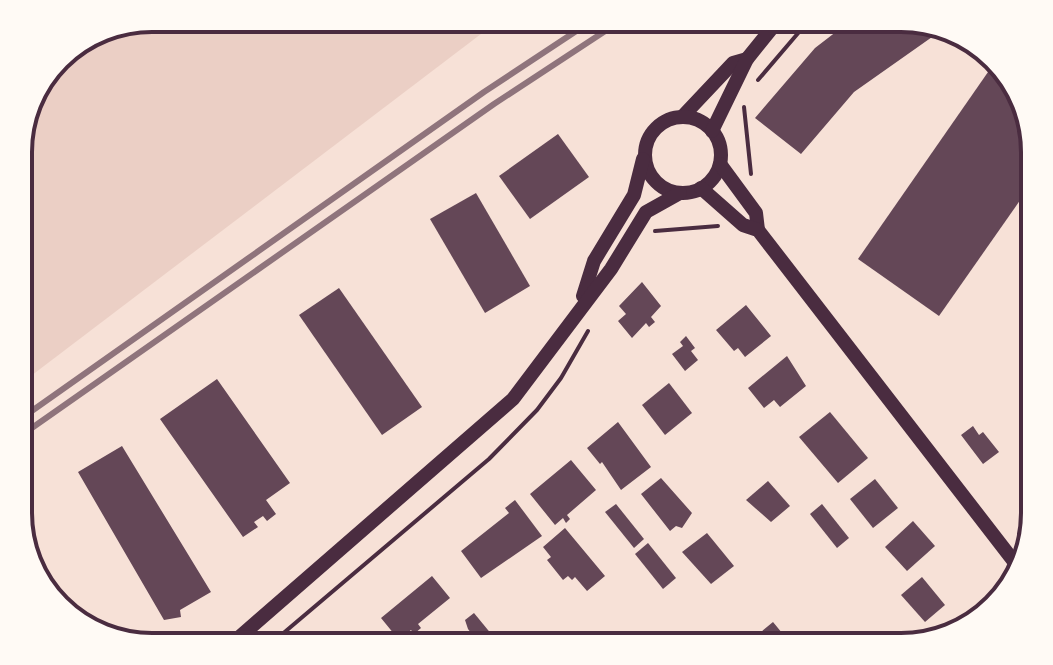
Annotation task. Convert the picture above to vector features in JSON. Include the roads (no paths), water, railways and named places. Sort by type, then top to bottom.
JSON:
[{"type":"street","points":[[712,131],[747,59],[769,32]]},
{"type":"street","points":[[581,304],[594,261],[634,195],[646,144],[658,125],[683,116],[733,63],[747,59]]},
{"type":"street","points":[[244,633],[513,399],[564,334],[581,304],[611,269],[646,212],[680,193],[701,188],[717,173],[720,144],[701,121],[683,116]]},
{"type":"street","points":[[644,156],[652,177],[669,191],[680,193]]},
{"type":"street","points":[[720,164],[756,213],[758,230],[1012,559]]},
{"type":"street","points":[[701,188],[743,225],[758,230]]},
{"type":"railway","points":[[32,411],[484,92],[575,32]]},
{"type":"railway","points":[[32,428],[494,104],[604,32]]}]
